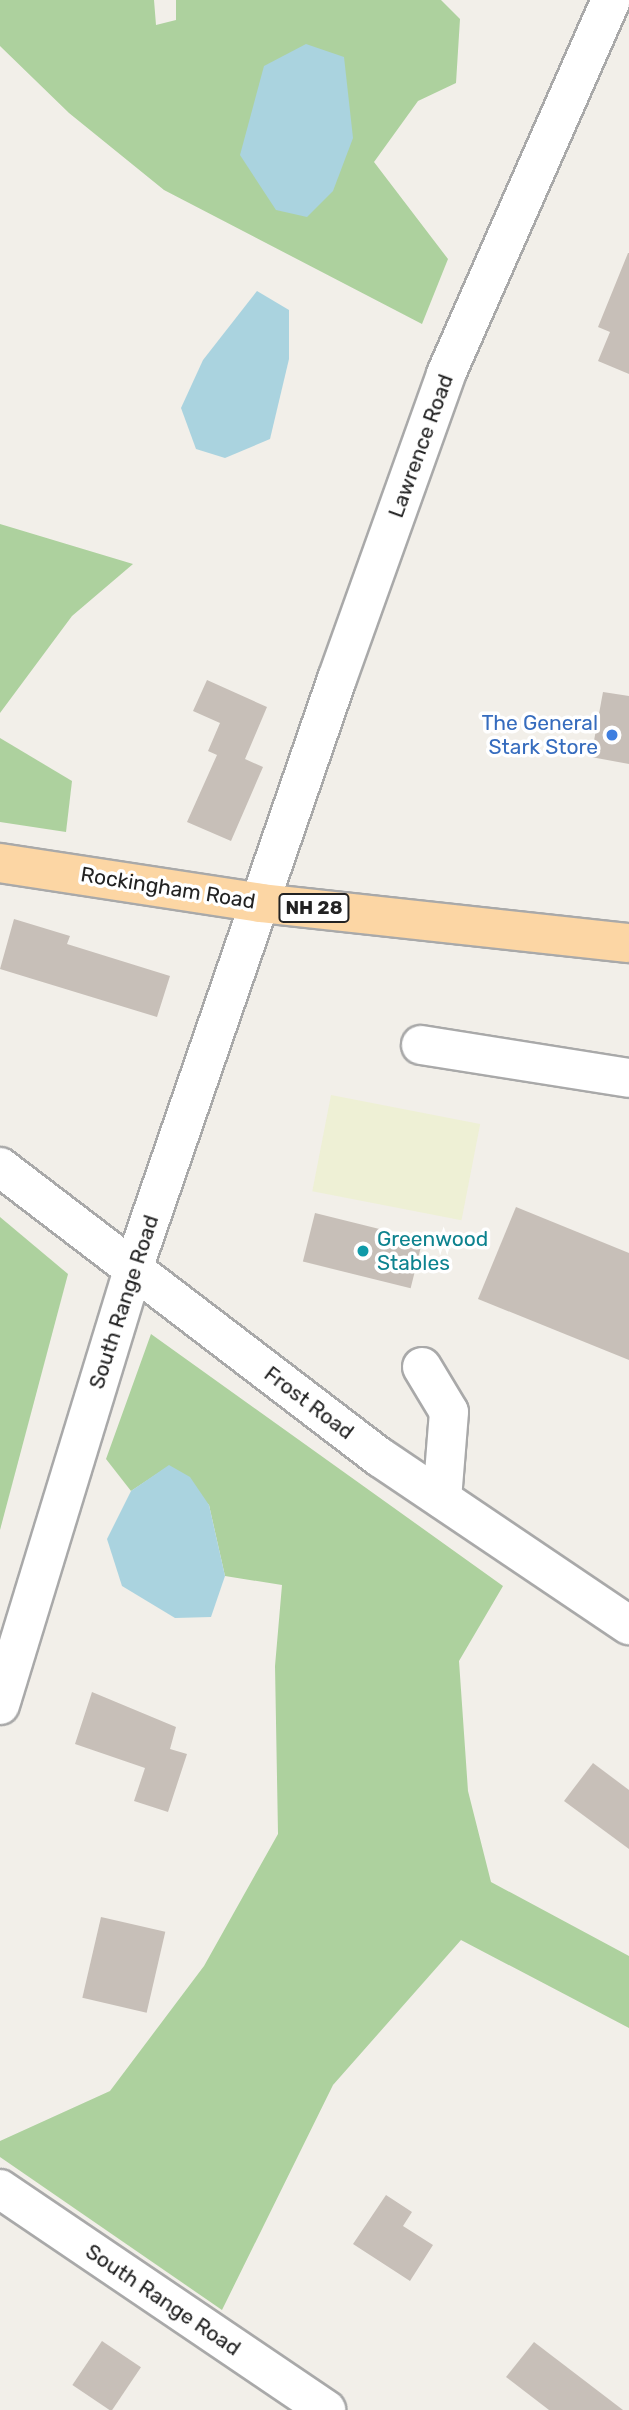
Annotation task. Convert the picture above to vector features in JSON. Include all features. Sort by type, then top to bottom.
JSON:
[{"type":"main road","name":"Rockingham Road","points":[[0,863],[260,903],[629,943]]},
{"type":"street","name":"Lawrence Road","points":[[260,903],[446,374],[611,0]]},
{"type":"street","name":"South Range Road","points":[[0,1705],[133,1269],[260,903]]},
{"type":"street","points":[[421,1045],[629,1078]]},
{"type":"street","name":"Frost Road","points":[[0,1167],[442,1499],[629,1625]]},
{"type":"street","points":[[422,1367],[449,1412],[442,1499]]},
{"type":"street","name":"South Range Road","points":[[0,2189],[326,2410]]},
{"type":"green space","points":[[0,0],[154,0],[156,25],[176,20],[176,0],[441,0],[460,19],[456,83],[418,101],[374,162],[448,259],[422,324],[164,190],[69,113],[0,46]]},
{"type":"green space","points":[[0,524],[133,564],[72,616],[0,713]]},
{"type":"green space","points":[[0,738],[72,781],[66,832],[0,822]]},
{"type":"green space","points":[[331,1095],[480,1124],[462,1220],[312,1191]]},
{"type":"green space","points":[[0,1217],[68,1274],[0,1530]]},
{"type":"green space","points":[[151,1334],[503,1586],[459,1661],[468,1791],[491,1882],[629,1956],[629,2028],[461,1940],[333,2085],[222,2310],[0,2157],[0,2141],[110,2091],[204,1966],[278,1834],[275,1666],[282,1585],[225,1576],[209,1505],[169,1466],[131,1491],[106,1459]]},
{"type":"water","points":[[306,44],[344,57],[353,138],[333,191],[307,217],[276,210],[240,155],[264,66]]},
{"type":"water","points":[[257,291],[289,310],[289,359],[270,439],[225,458],[196,449],[181,408],[203,360]]},
{"type":"water","points":[[169,1465],[190,1477],[209,1505],[225,1576],[211,1617],[175,1618],[122,1586],[107,1539],[131,1491]]},
{"type":"building","points":[[628,253],[629,374],[598,361],[610,332],[598,327]]},
{"type":"building","points":[[207,680],[267,707],[245,759],[263,767],[231,841],[187,822],[217,755],[208,751],[220,723],[193,711]]},
{"type":"building","name":"The General Stark Store","points":[[603,692],[629,696],[629,764],[591,757]]},
{"type":"building","points":[[14,919],[70,936],[67,944],[170,976],[157,1017],[0,969]]},
{"type":"building","points":[[516,1207],[629,1253],[629,1360],[478,1299]]},
{"type":"building","name":"Greenwood Stables","points":[[315,1213],[423,1240],[411,1288],[303,1262]]},
{"type":"building","points":[[92,1692],[176,1727],[170,1749],[187,1754],[168,1812],[134,1801],[145,1768],[75,1744]]},
{"type":"building","points":[[593,1763],[629,1790],[629,1849],[564,1801]]},
{"type":"building","points":[[101,1917],[165,1932],[147,2013],[82,1998]]},
{"type":"building","points":[[386,2195],[412,2212],[403,2226],[433,2245],[410,2281],[353,2244]]},
{"type":"building","points":[[102,2341],[141,2367],[112,2410],[72,2385]]},
{"type":"building","points":[[534,2342],[623,2410],[549,2410],[506,2377]]},
{"type":"place","name":"The General Stark Store","points":[[612,735]]},
{"type":"place","name":"Greenwood Stables","points":[[363,1251]]}]
